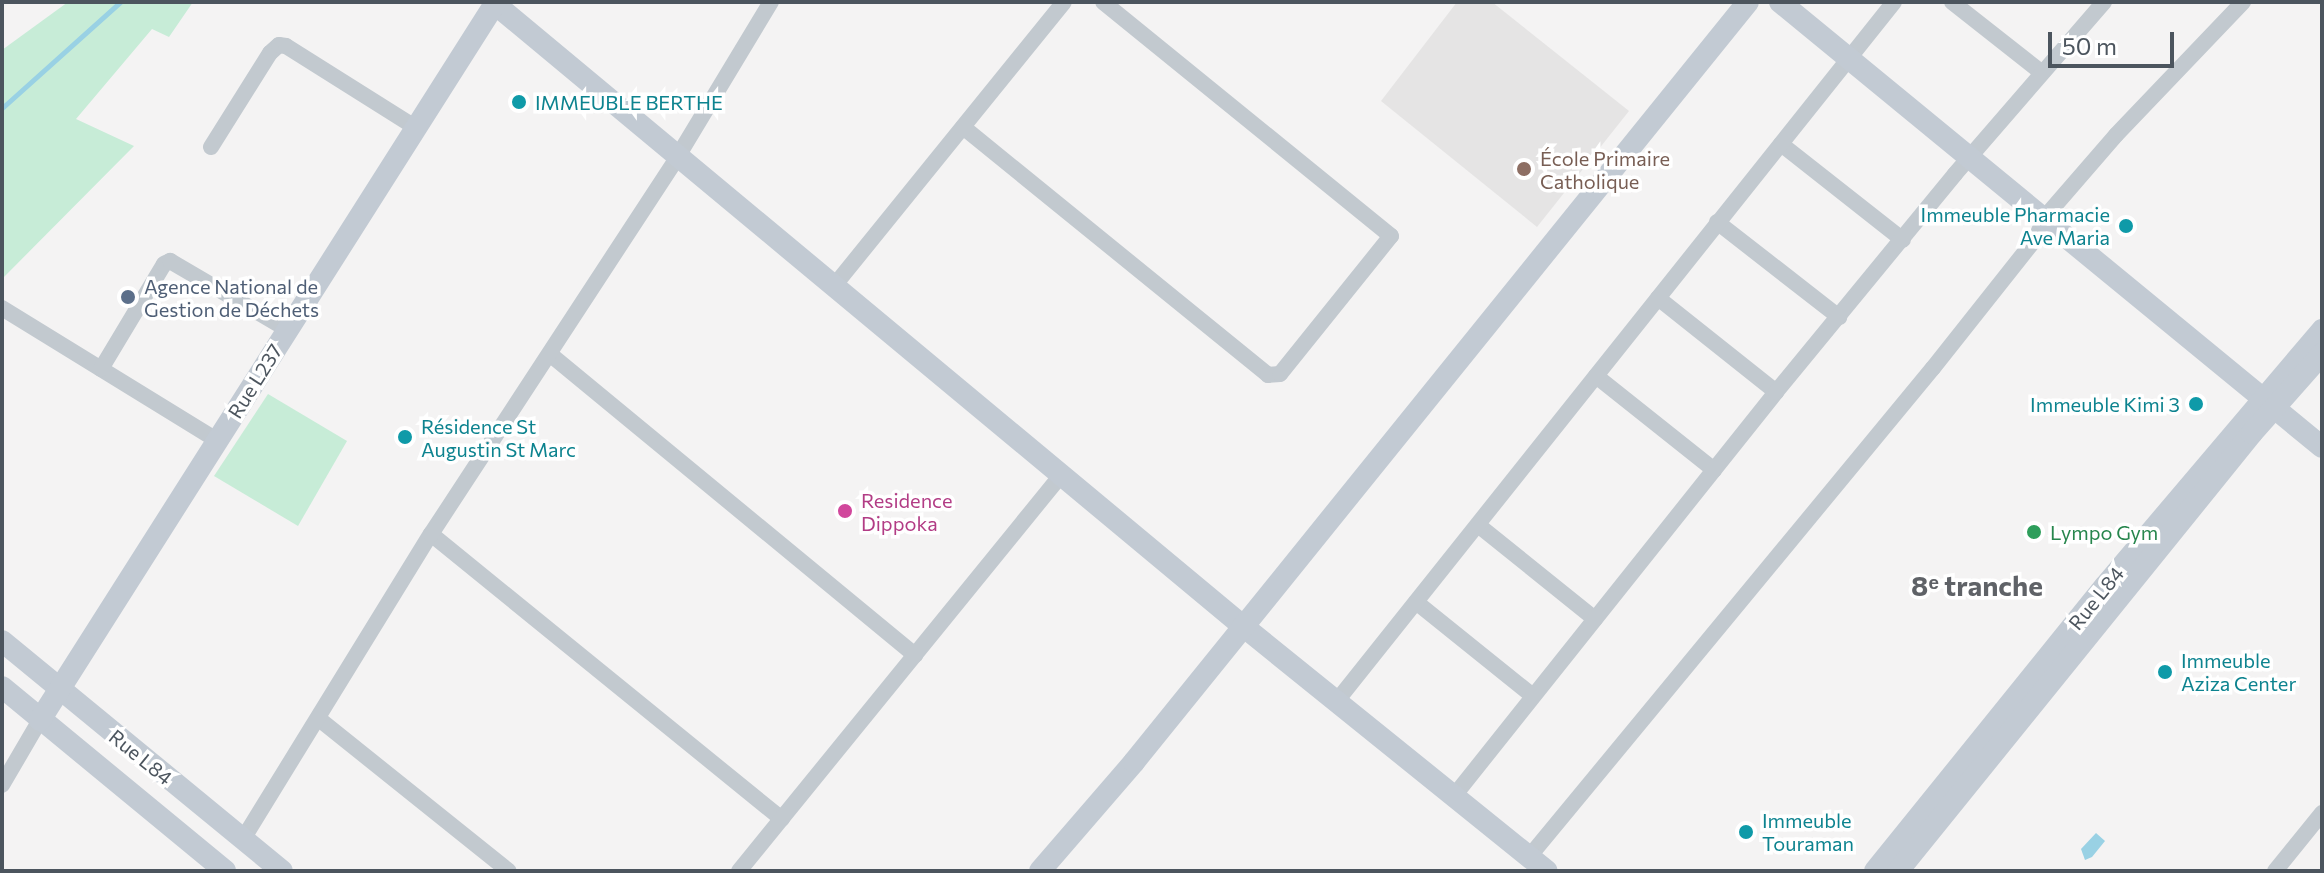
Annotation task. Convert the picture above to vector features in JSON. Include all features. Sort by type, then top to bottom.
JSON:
[{"type":"street","points":[[243,839],[431,534],[551,355],[678,156],[771,2]]},
{"type":"street","points":[[834,286],[1064,2]]},
{"type":"street","points":[[963,127],[1268,375],[1280,374],[1391,236],[1103,2]]},
{"type":"street","points":[[1040,871],[1243,626],[1748,2]]},
{"type":"street","points":[[1780,2],[2322,447]]},
{"type":"street","points":[[1336,702],[1894,2]]},
{"type":"street","points":[[1952,2],[2041,72]]},
{"type":"street","points":[[1454,796],[1776,392],[2041,72],[2104,2]]},
{"type":"street","points":[[1529,857],[1933,368],[2036,238],[2045,217],[2116,135],[2243,2]]},
{"type":"street","points":[[494,3],[1243,626],[1547,871]]},
{"type":"street","name":"Rue L237","points":[[40,720],[494,3]]},
{"type":"street","points":[[211,147],[270,53],[279,45],[286,46],[416,128]]},
{"type":"street","points":[[1781,144],[1903,240]]},
{"type":"street","points":[[1717,222],[1839,317]]},
{"type":"street","points":[[101,369],[164,264],[170,261],[288,330]]},
{"type":"street","points":[[1658,298],[1776,392]]},
{"type":"street","points":[[2,308],[218,441]]},
{"type":"street","name":"Rue L84","points":[[1898,871],[2268,403],[2322,330]]},
{"type":"street","name":"Rue L84","points":[[1875,871],[2268,403],[2322,354]]},
{"type":"street","points":[[551,355],[915,655]]},
{"type":"street","points":[[1596,376],[1714,470]]},
{"type":"street","points":[[739,871],[1062,474]]},
{"type":"street","points":[[1478,525],[1595,619]]},
{"type":"street","points":[[431,534],[782,819]]},
{"type":"street","points":[[1416,602],[1533,696]]},
{"type":"street","name":"Rue L84","points":[[2,641],[59,691],[282,871]]},
{"type":"street","name":"Rue L84","points":[[2,687],[225,871]]},
{"type":"street","points":[[319,719],[509,871]]},
{"type":"street","points":[[2,785],[40,720]]},
{"type":"street","points":[[2275,871],[2322,813]]},
{"type":"shaded area","name":"École Primaire Catholique","points":[[1457,2],[1492,2],[1629,111],[1537,227],[1381,101]]},
{"type":"green space","points":[[68,2],[193,2],[169,37],[152,29],[76,119],[134,146],[2,279],[2,50]]},
{"type":"green space","points":[[268,394],[347,441],[298,526],[214,476]]},
{"type":"water","points":[[2096,833],[2105,841],[2092,857],[2085,860],[2081,849]]},
{"type":"waterway","points":[[2,108],[120,2]]},
{"type":"place","name":"IMMEUBLE BERTHE","points":[[519,102]]},
{"type":"place","name":"École Primaire Catholique","points":[[1524,169]]},
{"type":"place","name":"Immeuble Pharmacie Ave Maria","points":[[2126,226]]},
{"type":"place","name":"Agence National de Gestion de Déchets","points":[[128,297]]},
{"type":"place","name":"Immeuble Kimi 3","points":[[2196,404]]},
{"type":"place","name":"Résidence St Augustin St Marc","points":[[405,437]]},
{"type":"place","name":"Residence Dippoka","points":[[845,511]]},
{"type":"place","name":"Lympo Gym","points":[[2034,532]]},
{"type":"place","name":"Immeuble Aziza Center","points":[[2165,672]]},
{"type":"place","name":"Immeuble Touraman","points":[[1746,832]]},
{"type":"district","name":"8ᵉ tranche","points":[[1977,585]]}]
